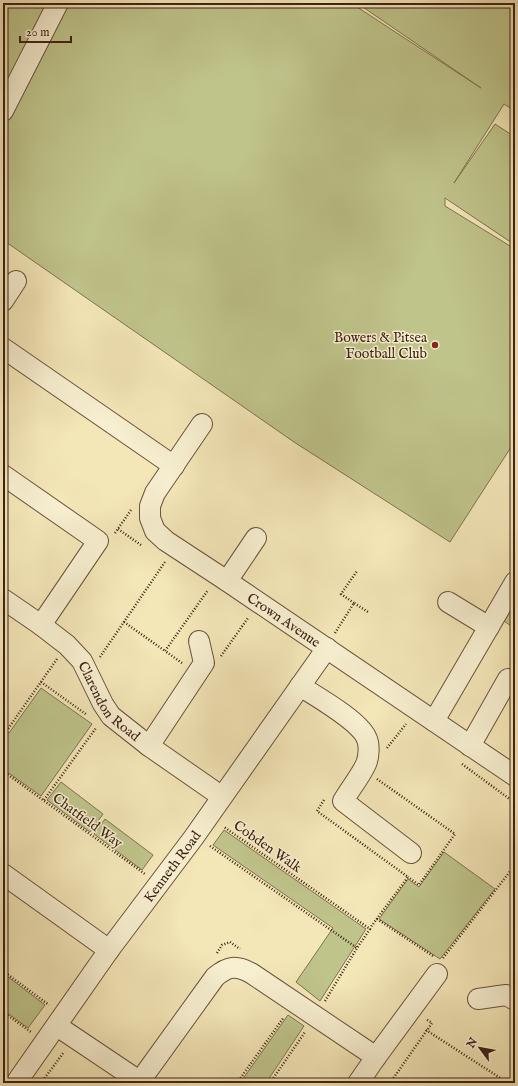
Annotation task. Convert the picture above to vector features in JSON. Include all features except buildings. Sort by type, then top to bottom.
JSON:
[{"type":"street","points":[[3,111],[58,3]]},
{"type":"street","points":[[3,301],[16,281]]},
{"type":"street","points":[[3,348],[174,466]]},
{"type":"street","name":"Crown Avenue","points":[[202,424],[155,493],[150,506],[150,518],[155,531],[220,587],[331,641],[434,721],[515,776]]},
{"type":"street","points":[[3,475],[98,541],[41,625]]},
{"type":"street","points":[[220,587],[256,538]]},
{"type":"street","points":[[434,721],[515,582]]},
{"type":"street","name":"Clarendon Road","points":[[4,601],[41,625],[67,645],[82,661],[103,704],[111,716],[149,746],[221,796]]},
{"type":"street","points":[[448,602],[489,627]]},
{"type":"street","points":[[149,746],[204,663],[199,641]]},
{"type":"street","name":"Kenneth Road","points":[[16,1083],[109,950],[156,873],[221,796],[331,641]]},
{"type":"street","points":[[470,746],[508,679]]},
{"type":"street","points":[[300,686],[357,725],[366,737],[368,750],[366,764],[343,801],[411,853]]},
{"type":"street","points":[[3,874],[109,950]]},
{"type":"street","points":[[358,1083],[436,966]]},
{"type":"street","points":[[57,1026],[141,1082],[215,977],[223,970],[242,968],[376,1057]]},
{"type":"street","points":[[478,1000],[506,995],[515,1000]]},
{"type":"path","points":[[113,535],[118,529],[142,545]]},
{"type":"path","points":[[160,557],[172,565]]},
{"type":"path","points":[[99,658],[166,561]]},
{"type":"path","points":[[357,571],[341,594],[368,612]]},
{"type":"path","points":[[202,586],[208,590]]},
{"type":"path","points":[[165,651],[208,590],[220,587]]},
{"type":"path","points":[[331,641],[354,603]]},
{"type":"path","points":[[218,662],[248,617],[243,613]]},
{"type":"path","points":[[124,622],[183,664]]},
{"type":"path","points":[[3,736],[57,658]]},
{"type":"path","points":[[40,682],[87,716]]},
{"type":"path","points":[[44,800],[99,724]]},
{"type":"path","points":[[386,750],[406,724]]},
{"type":"path","name":"Chatfield Way","points":[[3,770],[144,874],[156,873]]},
{"type":"path","points":[[375,777],[455,834],[419,885],[408,876]]},
{"type":"path","name":"Cobden Walk","points":[[224,827],[370,929],[356,948],[315,1016],[270,1083]]},
{"type":"path","name":"Cobden Walk","points":[[214,839],[209,846],[356,948]]},
{"type":"path","points":[[144,874],[156,873]]},
{"type":"path","points":[[377,919],[436,966]]},
{"type":"path","points":[[213,958],[222,945],[230,942],[243,951]]},
{"type":"path","points":[[3,971],[50,1006]]},
{"type":"path","points":[[3,1012],[31,1032]]},
{"type":"path","points":[[237,1083],[285,1016]]},
{"type":"path","points":[[390,1083],[432,1023],[426,1019]]},
{"type":"path","points":[[426,1030],[508,1083]]},
{"type":"path","points":[[41,1083],[65,1050]]},
{"type":"green space","points":[[3,3],[351,3],[481,88],[357,3],[515,3],[515,111],[504,104],[454,183],[495,124],[515,137],[515,245],[445,198],[445,206],[515,249],[515,441],[450,542],[294,442],[3,240]]},
{"type":"green space","points":[[515,602],[515,629],[504,621]]},
{"type":"green space","points":[[41,688],[92,724],[41,796],[3,769],[3,731],[9,733]]},
{"type":"green space","points":[[61,782],[103,814],[90,832],[47,800]]},
{"type":"green space","points":[[105,819],[153,855],[142,870],[94,834]]},
{"type":"green space","points":[[224,830],[366,929],[320,1001],[296,982],[333,928],[213,845]]},
{"type":"green space","points":[[444,852],[495,889],[440,959],[379,919],[408,879],[419,887]]},
{"type":"green space","points":[[3,973],[45,1005],[28,1028],[3,1010]]},
{"type":"green space","points":[[288,1015],[304,1026],[266,1083],[240,1083]]},
{"type":"place","name":"Bowers & Pitsea Football Club","points":[[435,345]]}]
